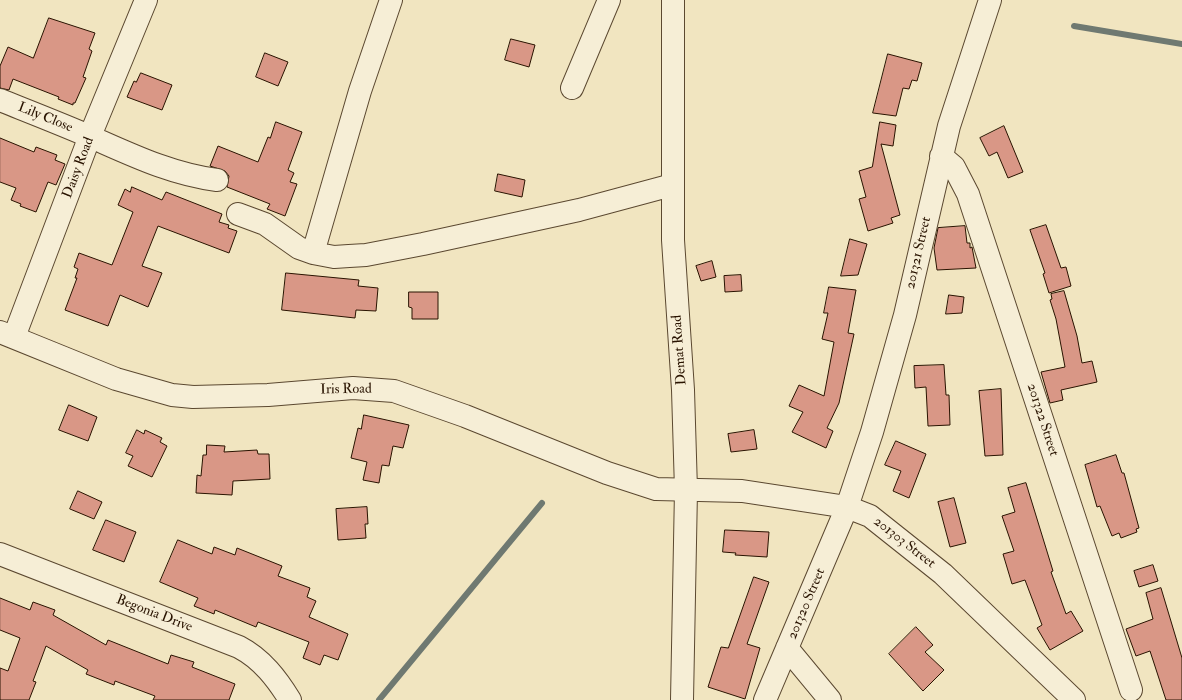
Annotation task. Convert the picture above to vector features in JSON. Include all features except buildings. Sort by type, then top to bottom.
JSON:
[{"type":"street","name":"Daisy Road","points":[[7,335],[146,0]]},
{"type":"street","points":[[313,253],[360,91],[391,0]]},
{"type":"street","points":[[572,88],[609,0]]},
{"type":"street","name":"Demat Road","points":[[673,0],[672,185],[675,285],[683,390],[686,490],[682,700]]},
{"type":"street","name":"201321 Street","points":[[847,507],[872,432],[903,322],[941,156],[971,55],[990,0]]},
{"type":"street","name":"Lily Close","points":[[0,100],[90,136],[156,166],[197,178],[217,180]]},
{"type":"street","name":"201322 Street","points":[[941,156],[954,167],[968,194],[1131,690]]},
{"type":"street","points":[[238,214],[265,224],[300,248],[313,253],[334,256],[366,255],[606,204],[672,185]]},
{"type":"street","name":"Iris Road","points":[[7,335],[116,379],[172,395],[193,397],[268,395],[353,388],[394,391],[465,416],[630,481],[656,489],[686,490]]},
{"type":"street","name":"201303 Street","points":[[686,490],[742,491],[847,507],[870,516],[900,538],[943,574],[1074,700]]},
{"type":"street","name":"201320 Street","points":[[765,700],[847,507]]},
{"type":"street","name":"Begonia Drive","points":[[0,554],[246,651],[259,660],[273,675],[290,700]]},
{"type":"street","points":[[788,648],[830,700]]},
{"type":"waterway","points":[[1074,26],[1182,44]]},
{"type":"waterway","points":[[379,700],[542,503]]}]
